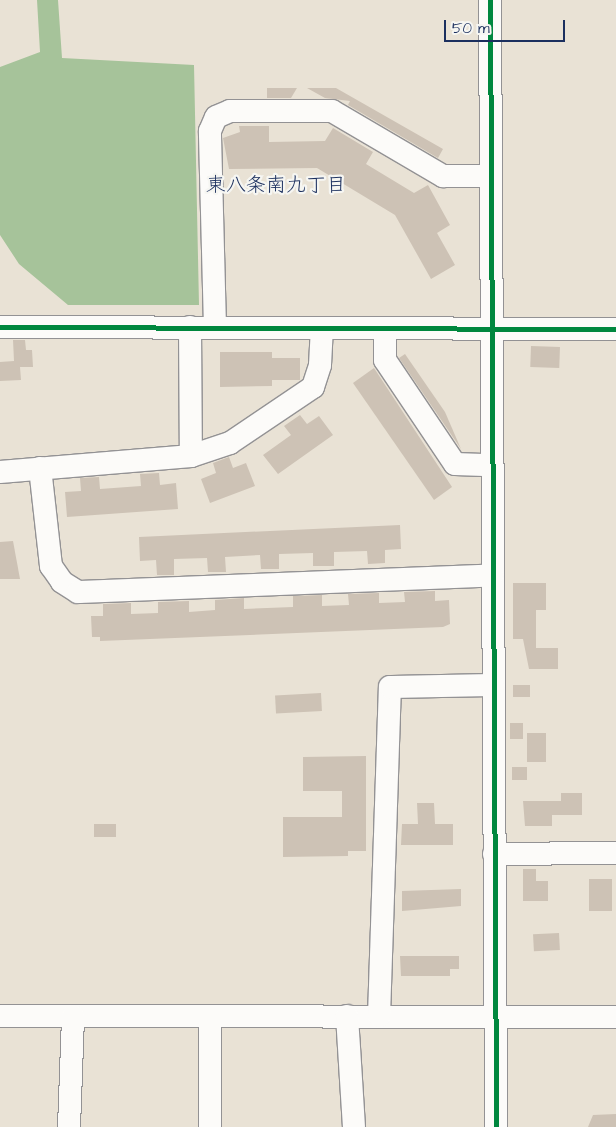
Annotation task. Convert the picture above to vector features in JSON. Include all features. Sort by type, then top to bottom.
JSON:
[{"type":"street","points":[[490,0],[489,329],[493,575],[496,1127]]},
{"type":"street","points":[[215,327],[210,130],[216,117],[230,110],[332,110],[443,176],[490,176]]},
{"type":"street","points":[[0,327],[616,329]]},
{"type":"street","points":[[190,327],[191,456]]},
{"type":"street","points":[[0,472],[191,456],[230,443],[313,387],[320,366],[322,328]]},
{"type":"street","points":[[385,328],[386,360],[455,464],[491,465]]},
{"type":"street","points":[[40,468],[50,566],[62,582],[78,592],[493,575]]},
{"type":"street","points":[[380,1016],[390,687],[493,685]]},
{"type":"street","points":[[494,854],[616,853]]},
{"type":"street","points":[[0,1016],[616,1017]]},
{"type":"street","points":[[69,1127],[73,1016]]},
{"type":"street","points":[[210,1016],[210,1127]]},
{"type":"street","points":[[347,1016],[354,1127]]},
{"type":"green space","points":[[37,0],[58,0],[62,58],[194,65],[199,305],[68,305],[19,264],[0,235],[0,67],[40,52]]},
{"type":"building","points":[[267,88],[297,88],[291,98],[267,98]]},
{"type":"building","points":[[307,88],[336,88],[443,149],[438,158],[348,105],[350,101],[325,98]]},
{"type":"building","points":[[239,126],[269,126],[269,142],[325,141],[333,128],[373,152],[366,164],[414,193],[428,185],[450,225],[437,233],[455,265],[431,279],[395,215],[317,168],[229,169],[223,138],[240,132]]},
{"type":"building","points":[[13,340],[25,340],[26,350],[32,350],[33,367],[20,367],[21,380],[0,381],[0,362],[14,361]]},
{"type":"building","points":[[531,346],[560,347],[559,368],[530,367]]},
{"type":"building","points":[[220,352],[272,352],[272,358],[300,358],[300,380],[272,380],[272,386],[220,387]]},
{"type":"building","points":[[405,354],[445,412],[461,449],[399,358]]},
{"type":"building","points":[[374,368],[452,487],[434,500],[353,383]]},
{"type":"building","points":[[300,415],[307,424],[319,416],[333,435],[278,474],[263,455],[291,435],[284,426]]},
{"type":"building","points":[[229,457],[233,468],[246,463],[255,486],[210,503],[201,479],[216,473],[213,463]]},
{"type":"building","points":[[159,473],[160,485],[176,483],[178,509],[67,517],[65,492],[81,491],[80,478],[99,477],[100,489],[141,486],[140,474]]},
{"type":"building","points":[[400,525],[401,549],[385,550],[385,563],[368,564],[367,551],[334,552],[334,566],[313,566],[313,553],[279,554],[279,569],[261,569],[260,555],[225,557],[226,572],[208,572],[207,558],[174,559],[174,575],[157,575],[156,560],[140,561],[139,537]]},
{"type":"building","points":[[13,541],[20,579],[0,579],[0,542]]},
{"type":"building","points":[[513,583],[546,583],[546,610],[536,610],[536,648],[558,648],[558,669],[529,669],[523,639],[513,639]]},
{"type":"building","points":[[435,591],[435,601],[449,600],[450,624],[443,627],[100,641],[100,637],[92,637],[91,616],[103,616],[103,604],[131,603],[131,614],[158,613],[158,602],[189,601],[189,612],[215,610],[215,600],[244,598],[244,609],[293,607],[293,596],[322,595],[322,606],[349,605],[348,594],[379,593],[379,603],[405,602],[404,592]]},
{"type":"building","points":[[513,685],[530,685],[530,697],[513,697]]},
{"type":"building","points":[[321,693],[322,711],[276,713],[275,695]]},
{"type":"building","points":[[510,723],[523,723],[523,739],[510,739]]},
{"type":"building","points":[[527,733],[546,733],[546,762],[527,762]]},
{"type":"building","points":[[366,756],[366,851],[348,851],[348,856],[283,857],[283,817],[342,817],[342,791],[303,791],[303,757]]},
{"type":"building","points":[[512,767],[527,767],[527,780],[512,780]]},
{"type":"building","points":[[561,793],[582,793],[582,815],[552,815],[552,826],[525,826],[523,801],[561,801]]},
{"type":"building","points":[[417,803],[434,803],[435,824],[453,824],[453,845],[401,845],[402,824],[418,824]]},
{"type":"building","points":[[94,824],[116,824],[116,837],[94,837]]},
{"type":"building","points":[[523,869],[536,869],[536,881],[548,881],[548,901],[523,901]]},
{"type":"building","points":[[589,879],[612,879],[612,911],[589,911]]},
{"type":"building","points":[[461,889],[461,906],[402,911],[402,891]]},
{"type":"building","points":[[559,933],[560,950],[534,951],[533,934]]},
{"type":"building","points":[[400,956],[459,956],[459,969],[450,969],[450,976],[401,976]]},
{"type":"building","points":[[616,1114],[616,1127],[588,1127],[593,1115]]},
{"type":"cycle path","points":[[490,0],[496,1127]]},
{"type":"cycle path","points":[[0,327],[616,329]]},
{"type":"district","name":"東八条南九丁目","points":[[276,185]]}]
